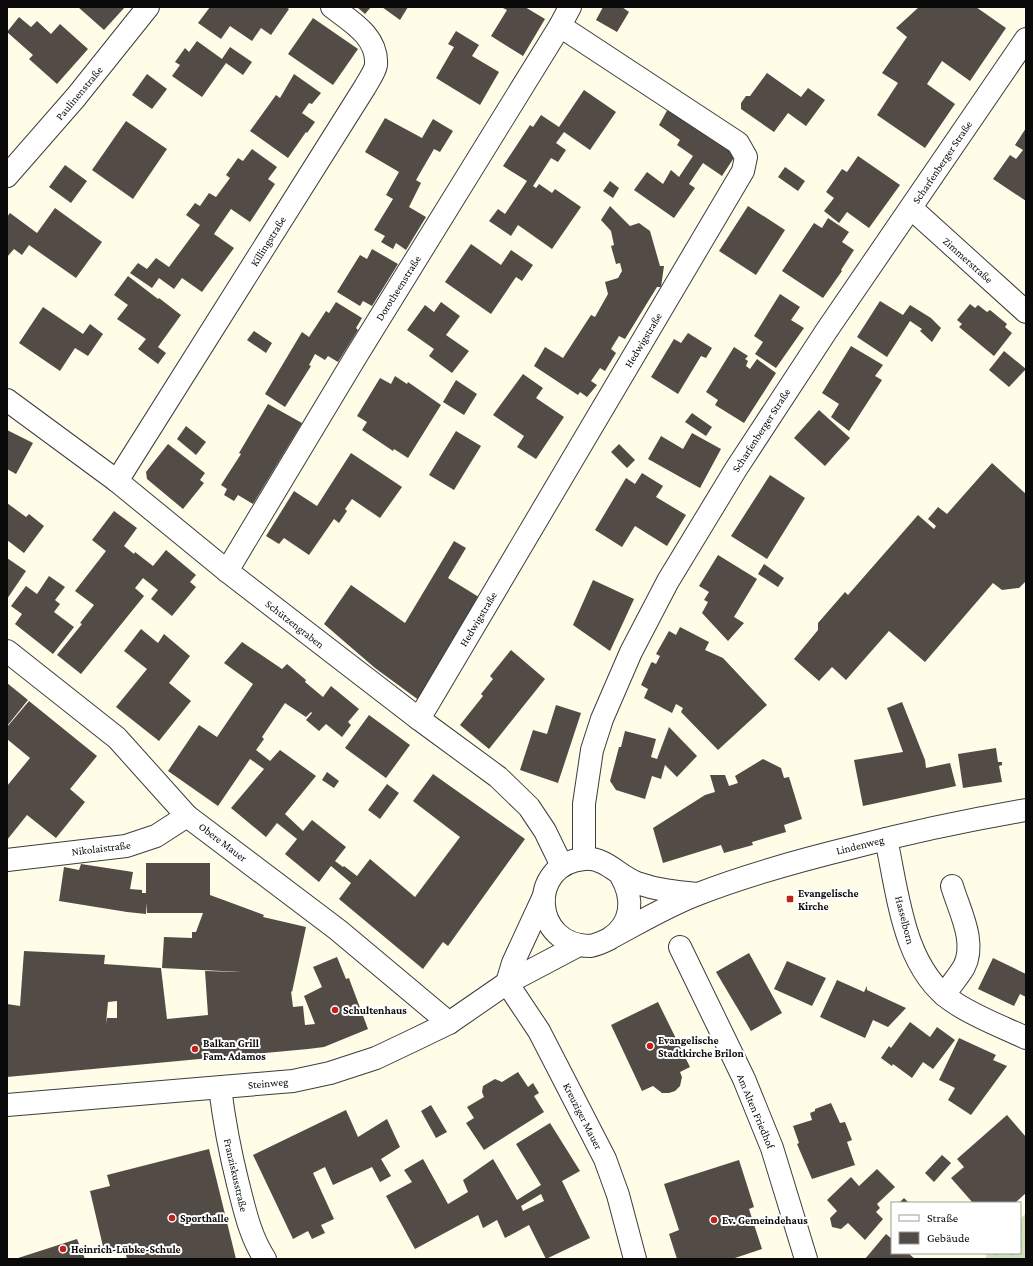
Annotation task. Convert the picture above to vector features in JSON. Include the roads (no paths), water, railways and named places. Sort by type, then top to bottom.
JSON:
[{"type":"street","name":"Paulinenstraße","points":[[7,176],[76,97],[148,7]]},
{"type":"street","name":"Killingstraße","points":[[117,481],[365,88],[376,67],[374,47],[359,27],[332,7]]},
{"type":"street","name":"Dorotheenstraße","points":[[227,571],[355,358],[565,16]]},
{"type":"street","name":"Hedwigstraße","points":[[419,719],[743,171],[746,157],[738,143],[565,16]]},
{"type":"street","name":"Scharfenberger Straße","points":[[584,859],[584,804],[592,750],[602,719],[631,652],[668,581],[736,469],[826,330],[1026,39]]},
{"type":"street","name":"Zimmerstraße","points":[[911,208],[1026,312]]},
{"type":"street","name":"Schützengraben","points":[[7,400],[117,481],[227,571],[419,719],[498,777],[529,807],[545,831],[562,866]]},
{"type":"street","name":"Obere Mauer","points":[[7,651],[117,738],[187,816],[338,930],[448,1023]]},
{"type":"street","name":"Lindenweg","points":[[614,936],[661,910],[698,894],[779,865],[886,839],[1026,810]]},
{"type":"street","name":"Nikolaistraße","points":[[7,860],[134,844],[156,836],[187,816]]},
{"type":"street","name":"Hasselborn","points":[[886,839],[909,940],[925,973],[944,995],[954,1003],[1026,1038]]},
{"type":"street","points":[[507,983],[513,964],[543,898],[549,880],[562,866],[573,861],[584,859],[595,859],[605,862],[614,868],[627,885],[630,907],[628,918],[622,928],[614,936],[604,942],[591,946],[579,945],[567,941],[556,933],[549,923],[544,911],[543,898]]},
{"type":"street","name":"Lindenweg","points":[[621,876],[662,890],[698,894]]},
{"type":"street","points":[[944,995],[964,966],[968,955],[969,941],[952,886]]},
{"type":"street","name":"Steinweg","points":[[7,1105],[293,1081],[330,1073],[376,1058],[448,1023],[507,983],[579,945]]},
{"type":"street","name":"Am Alten Friedhof","points":[[680,947],[744,1079],[772,1148],[806,1259]]},
{"type":"street","name":"Kreuziger Mauer","points":[[507,983],[539,1031],[605,1159],[618,1195],[635,1259]]},
{"type":"street","name":"Franziskusstraße","points":[[220,1088],[224,1121],[248,1225],[257,1248],[265,1259]]},
{"type":"place","name":"Evangelische Kirche","points":[[790,899]]},
{"type":"place","name":"Schultenhaus","points":[[335,1010]]},
{"type":"place","name":"Evangelische Stadtkirche Brilon","points":[[650,1046]]},
{"type":"place","name":"Balkan Grill Fam. Adamos","points":[[195,1049]]},
{"type":"place","name":"Sporthalle","points":[[172,1218]]},
{"type":"place","name":"Ev. Gemeindehaus","points":[[714,1220]]},
{"type":"place","name":"Heinrich-Lübke-Schule","points":[[63,1249]]}]
